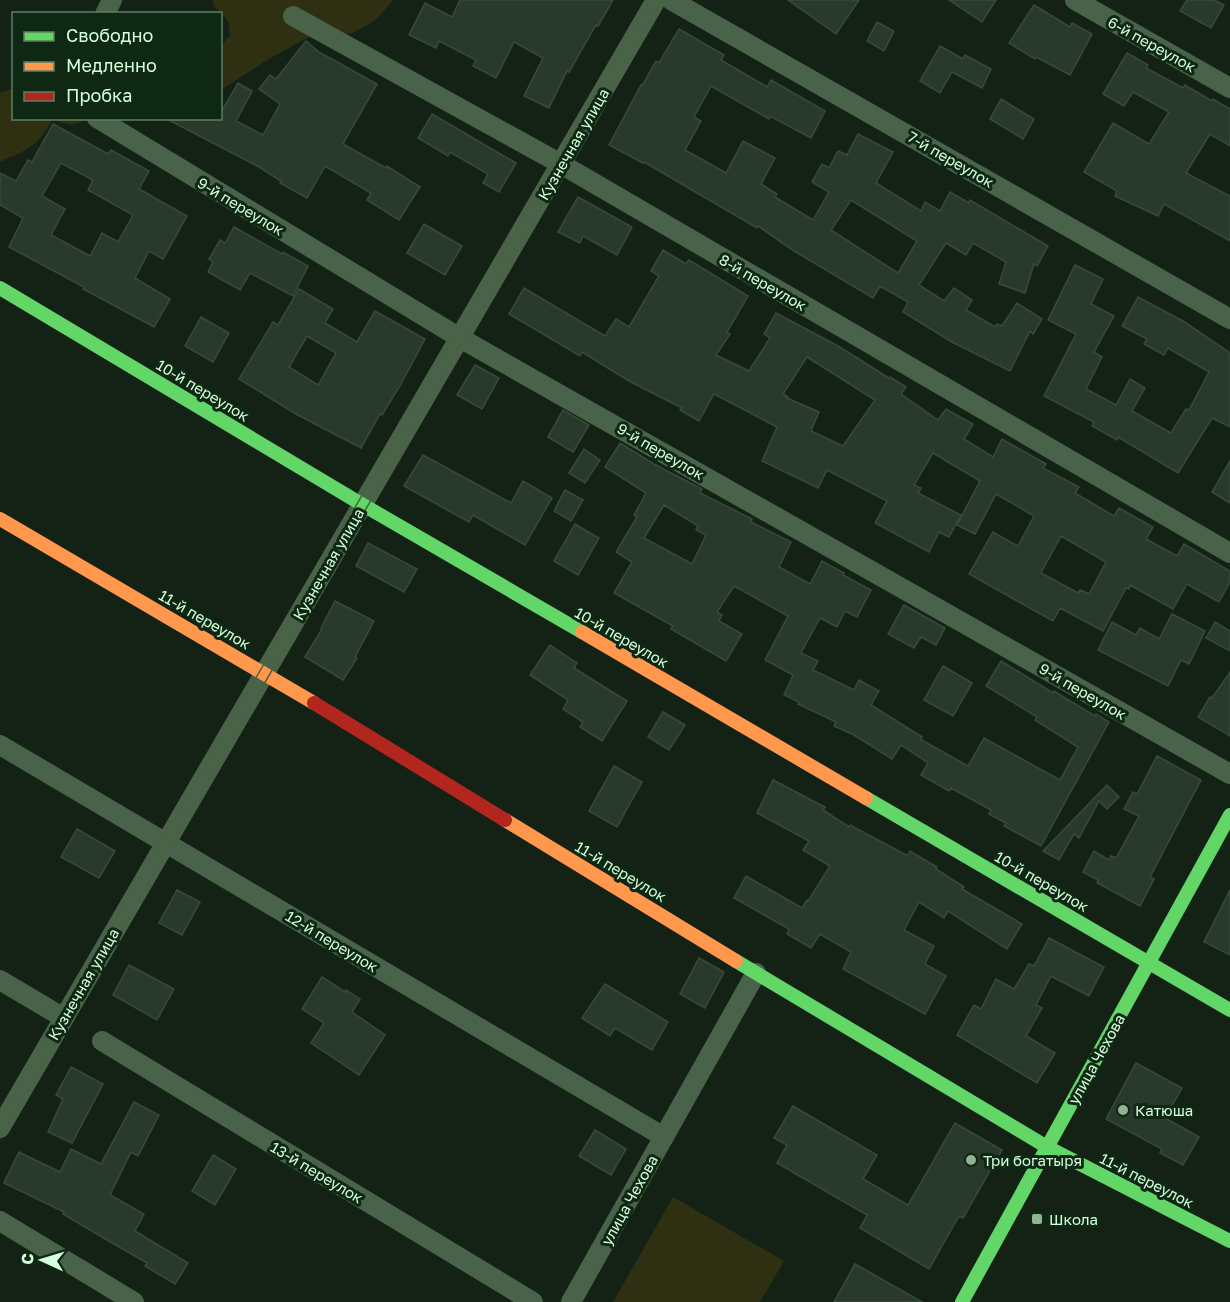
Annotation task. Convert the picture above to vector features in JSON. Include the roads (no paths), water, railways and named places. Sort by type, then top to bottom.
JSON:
[{"type":"street","name":"Кузнечная улица","points":[[0,1128],[656,0]]},
{"type":"street","name":"7-й переулок","points":[[671,0],[1230,319]]},
{"type":"street","name":"6-й переулок","points":[[1075,0],[1230,88]]},
{"type":"street","name":"8-й переулок","points":[[293,16],[561,164],[1230,553]]},
{"type":"street","name":"9-й переулок","points":[[100,120],[460,338],[1230,774]]},
{"type":"street","name":"10-й переулок","points":[[0,288],[363,505],[1230,1010]]},
{"type":"street","name":"11-й переулок","points":[[0,519],[265,673],[756,973],[1047,1147],[1230,1241]]},
{"type":"street","name":"12-й переулок","points":[[0,745],[664,1137]]},
{"type":"street","name":"улица Чехова","points":[[962,1302],[1230,815]]},
{"type":"street","name":"улица Чехова","points":[[571,1302],[756,973]]},
{"type":"street","points":[[0,980],[64,1018]]},
{"type":"street","name":"13-й переулок","points":[[102,1041],[533,1302]]},
{"type":"street","points":[[0,1221],[134,1302]]},
{"type":"tram line","points":[[0,1118],[650,0]]},
{"type":"tram line","points":[[0,1138],[662,0]]},
{"type":"place","name":"Катюша","points":[[1123,1110]]},
{"type":"place","name":"Три богатыря","points":[[971,1160]]},
{"type":"place","name":"Школа","points":[[1037,1219]]}]
